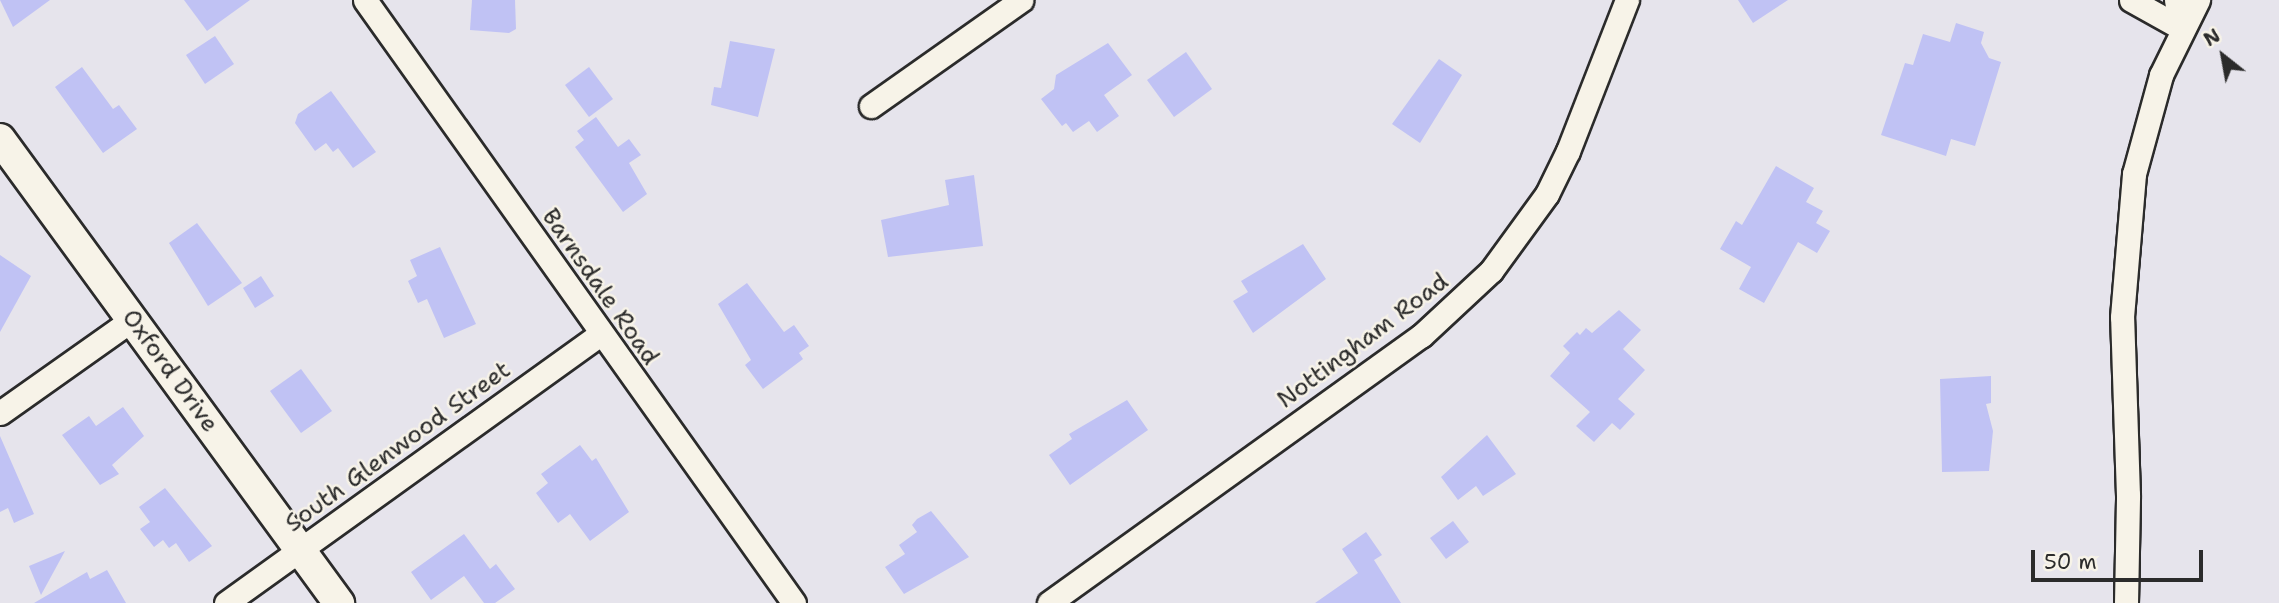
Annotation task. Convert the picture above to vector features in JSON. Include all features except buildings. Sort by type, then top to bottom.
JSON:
[{"type":"main road","name":"Oxford Drive","points":[[0,139],[339,603]]},
{"type":"street","name":"Barnsdale Road","points":[[365,0],[600,334],[794,603]]},
{"type":"street","points":[[871,106],[1021,0]]},
{"type":"street","name":"Nottingham Road","points":[[1049,603],[1421,336],[1491,271],[1547,194],[1568,151],[1627,0]]},
{"type":"street","points":[[2131,0],[2181,28]]},
{"type":"street","points":[[2176,0],[2181,28]]},
{"type":"street","points":[[2126,603],[2125,254],[2145,124],[2181,28],[2198,0]]},
{"type":"street","points":[[0,413],[133,319]]},
{"type":"street","name":"South Glenwood Street","points":[[226,603],[600,334]]}]
